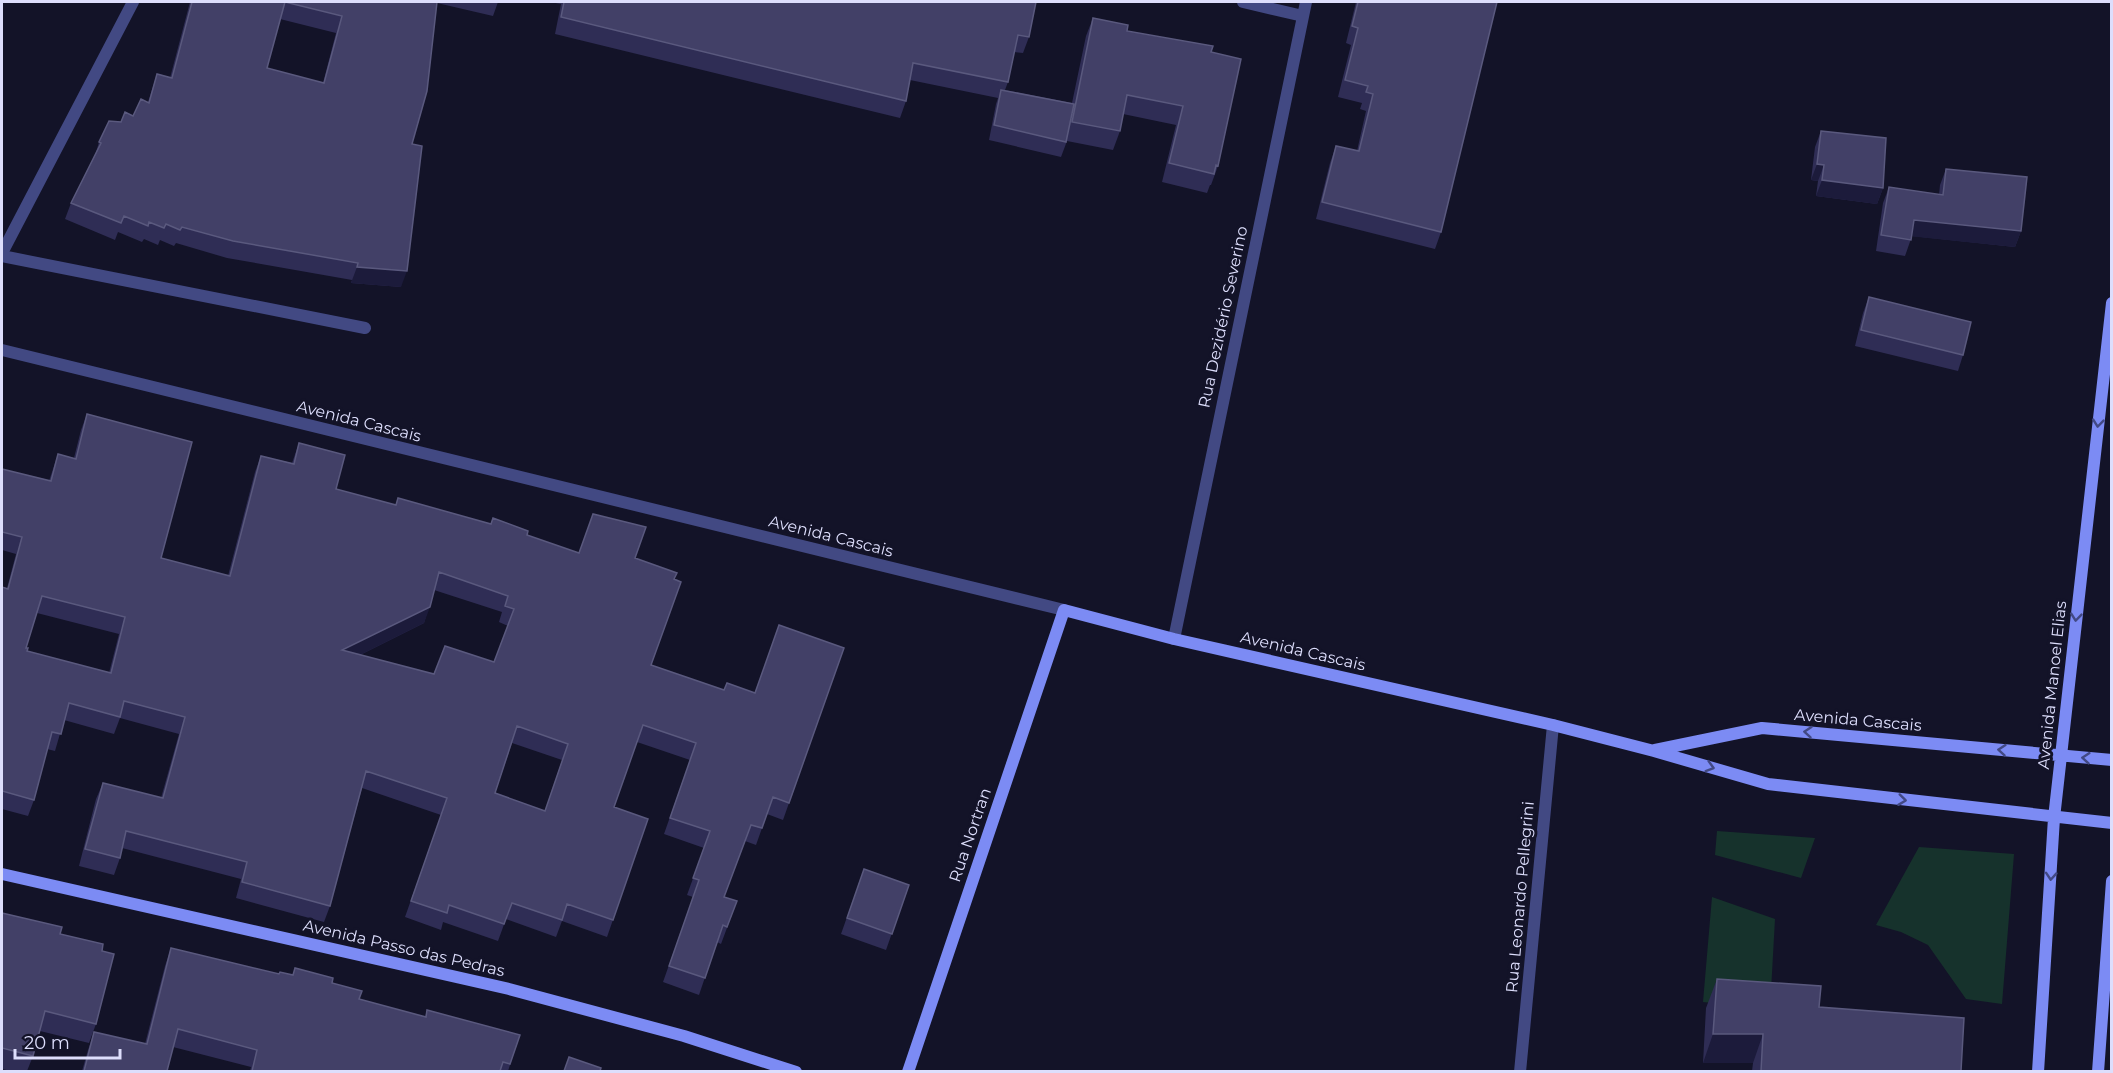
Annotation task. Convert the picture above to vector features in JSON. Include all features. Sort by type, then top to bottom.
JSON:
[{"type":"street","points":[[133,2],[2,254],[365,328]]},
{"type":"street","points":[[1243,2],[1303,16]]},
{"type":"street","name":"Rua Dezidério Severino","points":[[1174,639],[1306,2]]},
{"type":"street","name":"Avenida Manoel Elias","points":[[2038,1071],[2061,755],[2112,303]]},
{"type":"street","name":"Avenida Cascais","points":[[2,350],[1064,610],[1174,639],[1553,725],[1768,784],[2112,823]]},
{"type":"street","name":"Rua Nortran","points":[[908,1071],[1064,610]]},
{"type":"street","name":"Rua Leonardo Pellegrini","points":[[1520,1071],[1553,725]]},
{"type":"street","name":"Avenida Cascais","points":[[1654,751],[1762,728],[2112,760]]},
{"type":"street","name":"Avenida Passo das Pedras","points":[[2,874],[509,989],[684,1036],[796,1071]]},
{"type":"street","points":[[2098,1071],[2112,881]]},
{"type":"green space","points":[[1717,831],[1815,838],[1801,878],[1715,855]]},
{"type":"green space","points":[[1919,847],[2014,854],[2002,1004],[1966,999],[1928,945],[1901,932],[1876,925]]},
{"type":"green space","points":[[1712,897],[1775,919],[1770,1009],[1703,1002]]},
{"type":"building","points":[[192,2],[285,2],[437,2],[427,91],[412,144],[422,146],[407,271],[357,267],[358,263],[233,241],[182,227],[180,230],[166,224],[164,228],[149,222],[148,226],[124,216],[121,223],[71,203],[101,143],[99,142],[109,121],[121,122],[125,112],[133,116],[141,99],[149,103],[157,74],[172,78]],"holes":[[[285,2],[342,16],[324,83],[267,68]]]},
{"type":"building","points":[[564,2],[1036,2],[1029,37],[1018,35],[1008,82],[913,63],[906,101],[561,17]]},
{"type":"building","points":[[1358,2],[1497,2],[1441,232],[1322,202],[1336,146],[1359,151],[1373,94],[1366,92],[1368,86],[1345,80],[1358,28],[1352,26]]},
{"type":"building","points":[[1093,18],[1128,25],[1127,31],[1213,46],[1211,52],[1241,59],[1218,166],[1216,165],[1214,174],[1169,163],[1183,106],[1127,95],[1120,131],[1072,122]]},
{"type":"building","points":[[1001,90],[1074,104],[1066,142],[994,125]]},
{"type":"building","points":[[1821,131],[1886,138],[1883,188],[1822,180],[1824,165],[1817,164]]},
{"type":"building","points":[[1946,169],[2027,177],[2021,231],[1914,220],[1911,240],[1881,235],[1889,187],[1943,195]]},
{"type":"building","points":[[1869,297],[1971,322],[1963,355],[1861,330]]},
{"type":"building","points":[[87,414],[192,442],[161,558],[230,576],[261,456],[294,464],[299,443],[345,455],[336,489],[396,505],[398,498],[491,524],[493,518],[528,531],[527,535],[579,553],[593,514],[646,527],[635,558],[677,573],[674,579],[681,582],[651,665],[724,690],[727,683],[755,693],[779,625],[844,648],[789,803],[773,797],[762,828],[751,825],[724,897],[737,901],[727,927],[723,925],[705,978],[669,966],[699,880],[693,878],[710,831],[670,818],[696,743],[643,725],[614,807],[648,819],[613,920],[567,904],[562,920],[512,903],[504,924],[449,905],[447,913],[411,901],[447,798],[366,771],[330,906],[242,882],[247,862],[126,831],[120,858],[85,849],[103,783],[163,798],[185,717],[124,701],[120,717],[69,703],[61,734],[52,732],[34,800],[2,791],[2,587],[8,589],[22,537],[2,532],[2,469],[51,481],[58,454],[76,459]],"holes":[[[439,572],[508,596],[505,606],[514,609],[494,662],[445,646],[434,674],[342,650],[430,607]],[[42,596],[125,617],[111,673],[27,651],[28,648],[26,648]],[[517,726],[568,744],[545,811],[495,793]]]},
{"type":"building","points":[[864,869],[909,885],[892,934],[847,918]]},
{"type":"building","points":[[2,913],[62,927],[60,934],[103,944],[102,951],[114,954],[96,1024],[45,1011],[33,1056],[2,1048]]},
{"type":"building","points":[[171,948],[279,974],[280,972],[293,975],[295,968],[333,978],[332,983],[362,991],[359,999],[426,1017],[427,1010],[520,1035],[510,1064],[503,1062],[500,1071],[252,1071],[257,1050],[178,1029],[167,1071],[84,1071],[94,1032],[147,1044]]},
{"type":"building","points":[[1717,979],[1821,986],[1819,1007],[1964,1018],[1961,1071],[1761,1071],[1763,1034],[1713,1034]]},
{"type":"building","points":[[569,1057],[601,1068],[600,1071],[564,1071]]}]
